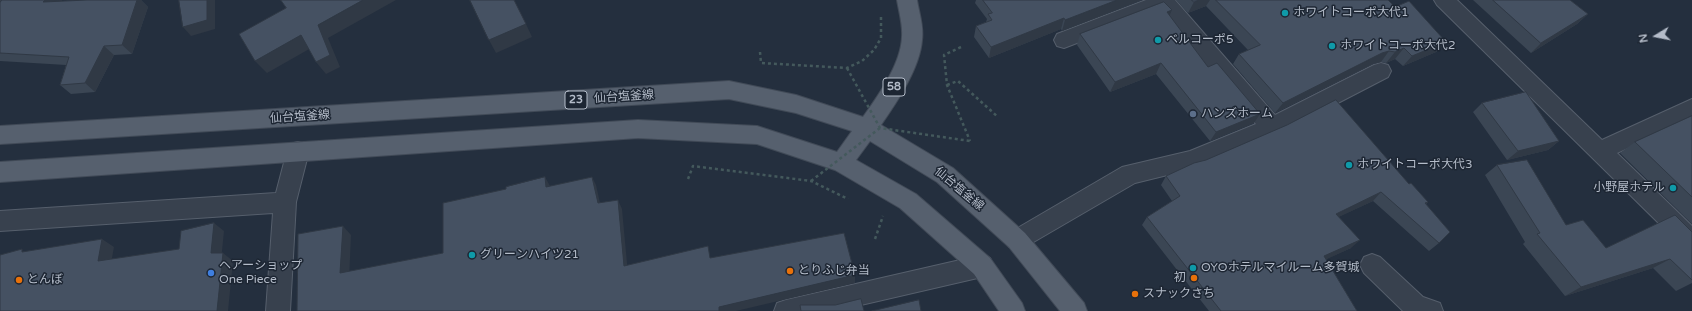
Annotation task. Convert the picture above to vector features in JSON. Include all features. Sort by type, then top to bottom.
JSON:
[{"type":"main road","name":"58","points":[[842,163],[873,128],[899,80],[912,41],[910,13],[907,0]]},
{"type":"main road","name":"仙台塩釜線","points":[[0,135],[729,90],[796,104],[873,128],[945,175],[1017,240],[1075,311]]},
{"type":"main road","points":[[0,172],[638,129],[757,135],[842,163],[908,201],[982,266],[1013,311]]},
{"type":"street","points":[[1444,0],[1692,240]]},
{"type":"street","points":[[1064,40],[1164,1],[1272,127]]},
{"type":"street","points":[[1017,240],[1130,174],[1192,160],[1272,127],[1381,70]]},
{"type":"street","points":[[1600,151],[1692,108]]},
{"type":"street","points":[[278,311],[285,202],[298,151]]},
{"type":"street","points":[[0,221],[285,202]]},
{"type":"street","points":[[1372,265],[1416,307],[1431,311]]},
{"type":"street","points":[[786,311],[982,266]]},
{"type":"path","points":[[760,52],[761,63],[847,68],[862,61],[874,50],[881,38],[881,14]]},
{"type":"path","points":[[688,179],[693,166],[811,182],[873,128],[970,141],[947,84],[944,55],[961,47]]},
{"type":"path","points":[[847,68],[873,128]]},
{"type":"path","points":[[947,84],[958,81],[998,117]]},
{"type":"path","points":[[875,239],[883,216]]},
{"type":"building","points":[[2,0],[45,0],[43,2],[137,0],[122,45],[104,46],[85,83],[60,85],[69,57],[0,53],[0,3]]},
{"type":"building","points":[[179,0],[207,0],[207,20],[183,27]]},
{"type":"building","points":[[281,0],[363,0],[318,25],[330,55],[316,62],[301,35],[255,61],[239,34],[286,8]]},
{"type":"building","points":[[470,0],[514,0],[526,24],[489,40]]},
{"type":"building","points":[[983,0],[1117,0],[1065,20],[1064,18],[991,47],[976,26],[992,20],[988,14],[992,13]]},
{"type":"building","points":[[1216,0],[1388,0],[1395,7],[1409,1],[1446,42],[1412,56],[1404,48],[1395,52],[1389,51],[1382,53],[1283,103],[1239,54],[1260,45]]},
{"type":"building","points":[[1493,0],[1570,0],[1588,14],[1541,43]]},
{"type":"building","points":[[1164,2],[1172,10],[1167,12],[1208,67],[1217,63],[1260,114],[1216,132],[1161,63],[1115,82],[1080,34]]},
{"type":"building","points":[[1526,92],[1559,141],[1518,151],[1482,103]]},
{"type":"building","points":[[1336,100],[1409,184],[1411,183],[1428,202],[1425,203],[1450,232],[1439,243],[1381,192],[1336,214],[1360,240],[1324,256],[1357,311],[1221,311],[1147,217],[1180,196],[1166,176],[1287,125]]},
{"type":"building","points":[[1692,116],[1692,197],[1635,142]]},
{"type":"building","points":[[1527,160],[1566,225],[1583,220],[1606,248],[1675,215],[1692,232],[1692,280],[1670,259],[1581,287],[1537,234],[1540,233],[1497,165]]},
{"type":"building","points":[[545,177],[546,187],[592,177],[598,203],[618,200],[624,266],[708,246],[710,258],[844,233],[855,275],[719,307],[719,311],[297,311],[298,234],[343,226],[340,273],[443,253],[443,203],[506,189],[506,187]]},
{"type":"building","points":[[214,223],[211,253],[223,253],[217,311],[0,311],[0,255],[22,249],[22,252],[102,239],[98,261],[179,249],[181,231]]},
{"type":"building","points":[[861,299],[864,311],[801,311],[800,305],[835,305]]},
{"type":"building","points":[[919,300],[921,311],[872,311]]},
{"type":"place","name":"ホワイトコーポ大代1","points":[[1285,13]]},
{"type":"place","name":"ベルコーポ5","points":[[1158,40]]},
{"type":"place","name":"ホワイトコーポ大代2","points":[[1332,46]]},
{"type":"place","name":"ハンズホーム","points":[[1193,114]]},
{"type":"place","name":"ホワイトコーポ大代3","points":[[1349,165]]},
{"type":"place","name":"小野屋ホテル","points":[[1673,188]]},
{"type":"place","name":"グリーンハイツ21","points":[[472,255]]},
{"type":"place","name":"OYOホテルマイルーム多賀城","points":[[1193,268]]},
{"type":"place","name":"とりふじ弁当","points":[[790,271]]},
{"type":"place","name":"ヘアーショップ One Piece","points":[[211,273]]},
{"type":"place","name":"初","points":[[1194,278]]},
{"type":"place","name":"とんぼ","points":[[19,280]]},
{"type":"place","name":"スナックさち","points":[[1135,294]]}]
